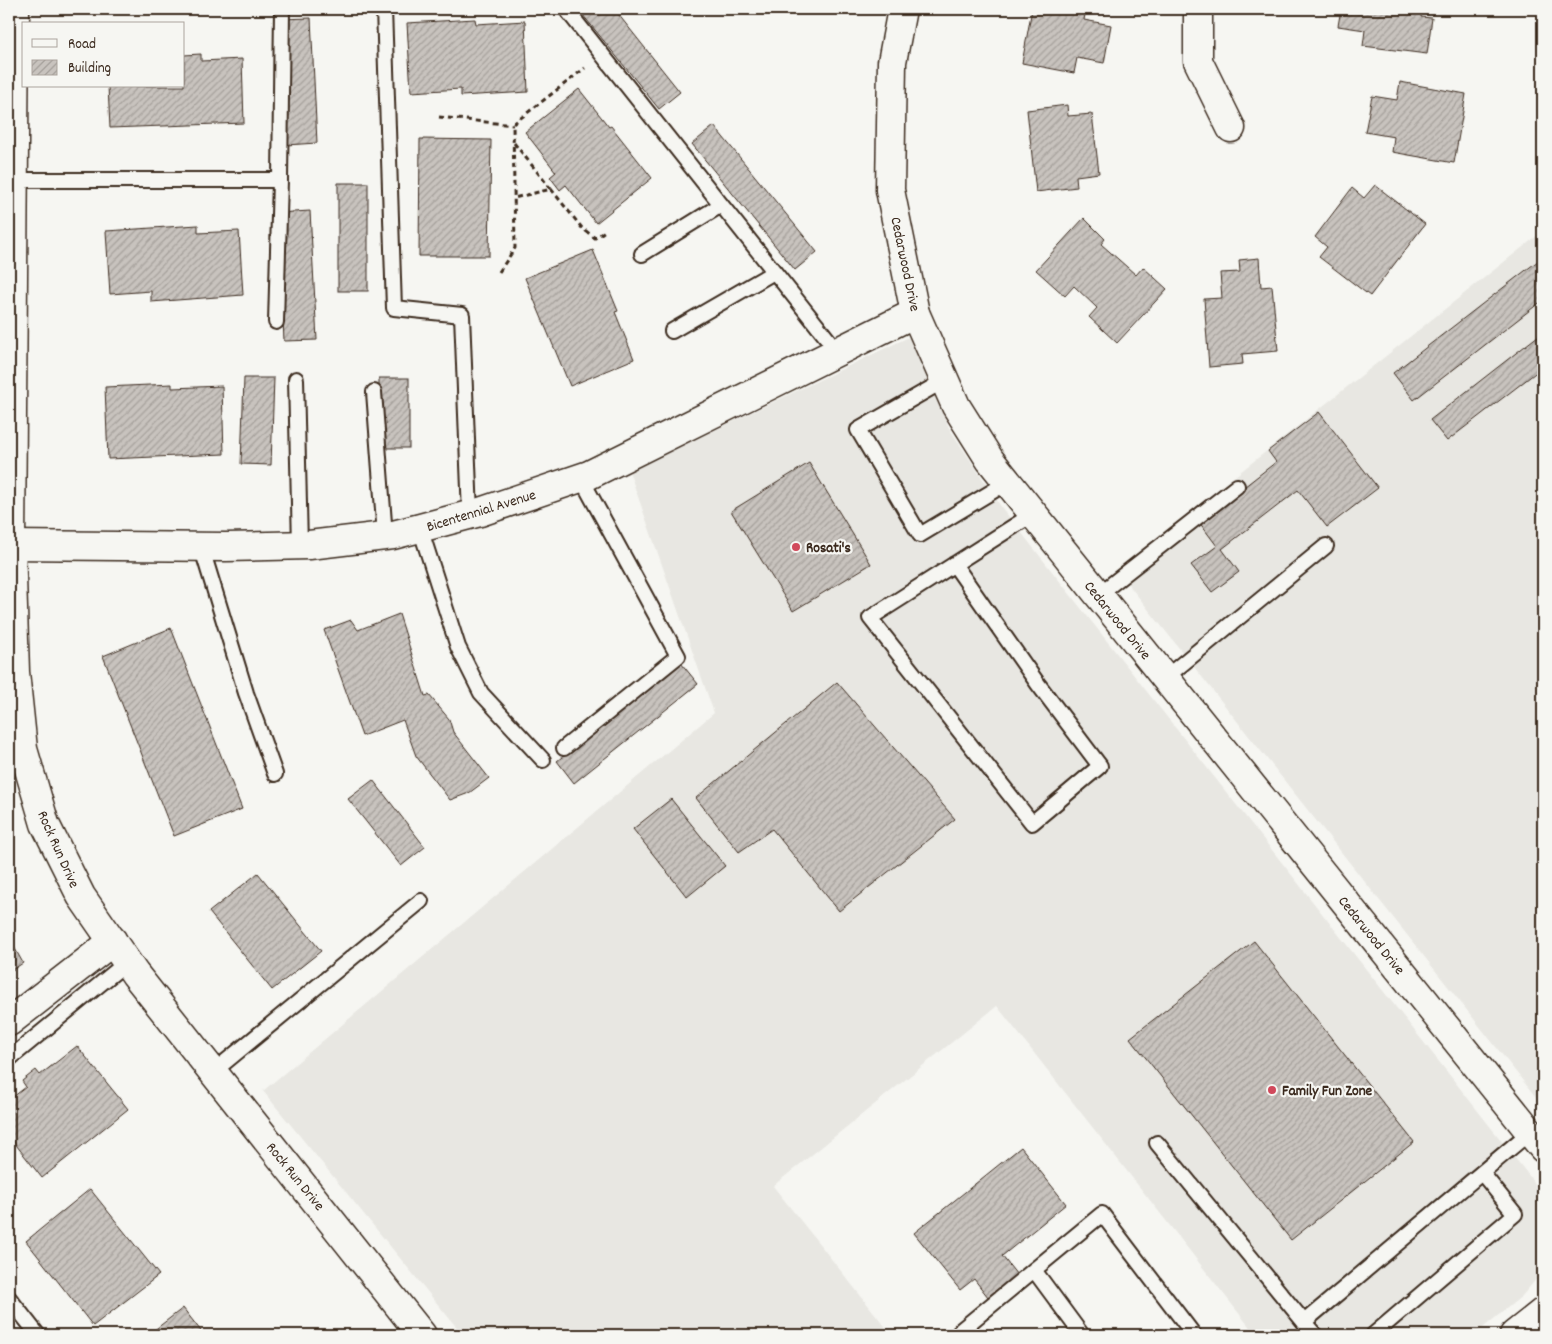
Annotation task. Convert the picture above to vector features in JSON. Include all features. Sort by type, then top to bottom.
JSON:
[{"type":"street","name":"Rock Run Drive","points":[[15,9],[12,82],[14,180],[10,545],[15,672],[23,749],[45,824],[81,896],[120,952],[422,1335]]},
{"type":"street","name":"Cedarwood Drive","points":[[902,9],[892,62],[890,190],[915,313],[956,406],[990,460],[1537,1140]]},
{"type":"street","points":[[1198,9],[1198,61],[1231,128]]},
{"type":"street","name":"Bicentennial Avenue","points":[[10,545],[300,545],[385,536],[420,528],[581,478],[915,313]]},
{"type":"street","points":[[9,1022],[120,952]]},
{"type":"street","points":[[1514,1335],[1543,1312]]},
{"type":"lane","points":[[276,322],[282,9]]},
{"type":"lane","points":[[384,9],[394,308],[462,315],[470,514]]},
{"type":"lane","points":[[566,9],[838,352]]},
{"type":"lane","points":[[14,180],[280,180]]},
{"type":"lane","points":[[642,254],[721,205]]},
{"type":"lane","points":[[672,331],[774,272]]},
{"type":"lane","points":[[296,379],[300,545]]},
{"type":"lane","points":[[945,380],[858,430],[920,535],[1008,482]]},
{"type":"lane","points":[[374,392],[385,536]]},
{"type":"lane","points":[[564,748],[678,656],[581,478]]},
{"type":"lane","points":[[1098,595],[1237,486]]},
{"type":"lane","points":[[954,564],[1038,684],[1100,766],[1032,823],[870,618],[954,564],[1033,514]]},
{"type":"lane","points":[[420,528],[458,647],[481,693],[543,760]]},
{"type":"lane","points":[[201,546],[246,693],[275,774]]},
{"type":"lane","points":[[1166,678],[1326,546]]},
{"type":"lane","points":[[213,1072],[421,901]]},
{"type":"lane","points":[[9,1059],[120,952]]},
{"type":"lane","points":[[1304,1322],[1482,1173],[1537,1140]]},
{"type":"lane","points":[[1157,1143],[1315,1335]]},
{"type":"lane","points":[[1373,1335],[1515,1214],[1482,1173]]},
{"type":"lane","points":[[966,1335],[961,1330],[1102,1214],[1194,1335]]},
{"type":"lane","points":[[1034,1270],[1082,1335]]},
{"type":"lane","points":[[9,1298],[38,1335]]},
{"type":"path","points":[[439,117],[513,126],[585,68]]},
{"type":"path","points":[[499,272],[515,248],[513,126]]},
{"type":"path","points":[[514,142],[582,228],[595,238],[605,230]]},
{"type":"path","points":[[514,198],[551,190]]},
{"type":"shaded area","points":[[1543,231],[1543,1106],[1117,570]]},
{"type":"shaded area","points":[[911,336],[949,428],[1002,508],[1530,1177],[1543,1199],[1543,1271],[1522,1296],[1474,1335],[1256,1335],[997,1006],[773,1186],[892,1335],[463,1335],[263,1091],[714,713],[629,471]]},
{"type":"building","points":[[578,9],[614,9],[680,92],[659,109]]},
{"type":"building","points":[[1032,9],[1086,9],[1084,20],[1111,25],[1104,63],[1077,58],[1074,73],[1022,63]]},
{"type":"building","points":[[1341,9],[1422,9],[1421,17],[1432,18],[1427,54],[1363,46],[1365,30],[1338,26]]},
{"type":"building","points":[[311,18],[317,143],[286,145],[280,19]]},
{"type":"building","points":[[475,19],[476,24],[525,21],[528,92],[461,96],[461,89],[411,92],[407,23]]},
{"type":"building","points":[[201,54],[201,61],[242,59],[244,123],[110,128],[108,88],[185,88],[185,55]]},
{"type":"building","points":[[1400,82],[1466,94],[1454,163],[1392,152],[1394,137],[1365,132],[1372,96],[1397,100]]},
{"type":"building","points":[[579,89],[652,178],[596,223],[566,185],[560,190],[550,177],[556,172],[525,132]]},
{"type":"building","points":[[1067,105],[1068,116],[1092,114],[1099,173],[1076,176],[1077,187],[1036,192],[1027,110]]},
{"type":"building","points":[[714,126],[817,252],[795,270],[692,144]]},
{"type":"building","points":[[420,139],[491,140],[489,256],[419,256]]},
{"type":"building","points":[[338,183],[368,183],[368,291],[338,291]]},
{"type":"building","points":[[1375,185],[1425,224],[1370,296],[1319,257],[1327,247],[1315,237],[1352,188],[1364,198]]},
{"type":"building","points":[[310,211],[317,340],[284,341],[278,213]]},
{"type":"building","points":[[1084,218],[1105,239],[1101,244],[1136,275],[1143,267],[1167,289],[1117,343],[1089,317],[1097,308],[1074,286],[1065,296],[1036,270]]},
{"type":"building","points":[[198,225],[198,233],[239,231],[243,295],[151,302],[151,291],[110,294],[106,231]]},
{"type":"building","points":[[593,250],[618,311],[615,312],[634,359],[570,386],[525,278]]},
{"type":"building","points":[[1543,257],[1543,300],[1414,400],[1393,373]]},
{"type":"building","points":[[1259,258],[1261,287],[1272,286],[1278,351],[1242,354],[1243,364],[1209,367],[1204,299],[1222,298],[1220,273],[1240,272],[1239,260]]},
{"type":"building","points":[[1543,332],[1543,367],[1447,441],[1430,420]]},
{"type":"building","points":[[244,378],[274,378],[271,465],[241,464]]},
{"type":"building","points":[[379,378],[409,378],[409,448],[379,448]]},
{"type":"building","points":[[172,384],[172,388],[222,386],[224,454],[108,459],[105,387]]},
{"type":"building","points":[[1319,412],[1378,488],[1327,527],[1298,490],[1222,549],[1239,572],[1212,592],[1191,565],[1217,546],[1199,522],[1276,462],[1268,451]]},
{"type":"building","points":[[809,463],[871,564],[793,611],[731,511]]},
{"type":"building","points":[[399,614],[425,696],[429,695],[449,719],[453,732],[489,778],[469,793],[450,800],[416,756],[403,720],[362,736],[324,630],[351,620],[358,630]]},
{"type":"building","points":[[171,628],[242,809],[174,836],[103,656]]},
{"type":"building","points":[[681,663],[698,684],[574,783],[557,761]]},
{"type":"building","points":[[837,682],[955,819],[839,911],[772,829],[739,852],[696,798]]},
{"type":"building","points":[[373,780],[425,847],[401,866],[348,799]]},
{"type":"building","points":[[671,799],[725,866],[687,897],[633,829]]},
{"type":"building","points":[[258,873],[321,951],[272,990],[209,912]]},
{"type":"building","points":[[9,938],[23,963],[9,972]]},
{"type":"building","name":"Family Fun Zone","points":[[1254,941],[1414,1142],[1291,1240],[1130,1038]]},
{"type":"building","points":[[77,1046],[128,1109],[42,1178],[9,1136],[9,1100],[26,1087],[22,1081],[36,1070],[40,1075]]},
{"type":"building","points":[[1021,1147],[1066,1204],[1002,1256],[1017,1275],[988,1297],[974,1279],[960,1290],[914,1233]]},
{"type":"building","points":[[90,1189],[159,1275],[93,1326],[26,1241]]},
{"type":"building","points":[[183,1308],[204,1335],[148,1335]]},
{"type":"place","name":"Rosati's","points":[[796,547]]},
{"type":"place","name":"Family Fun Zone","points":[[1272,1090]]}]
